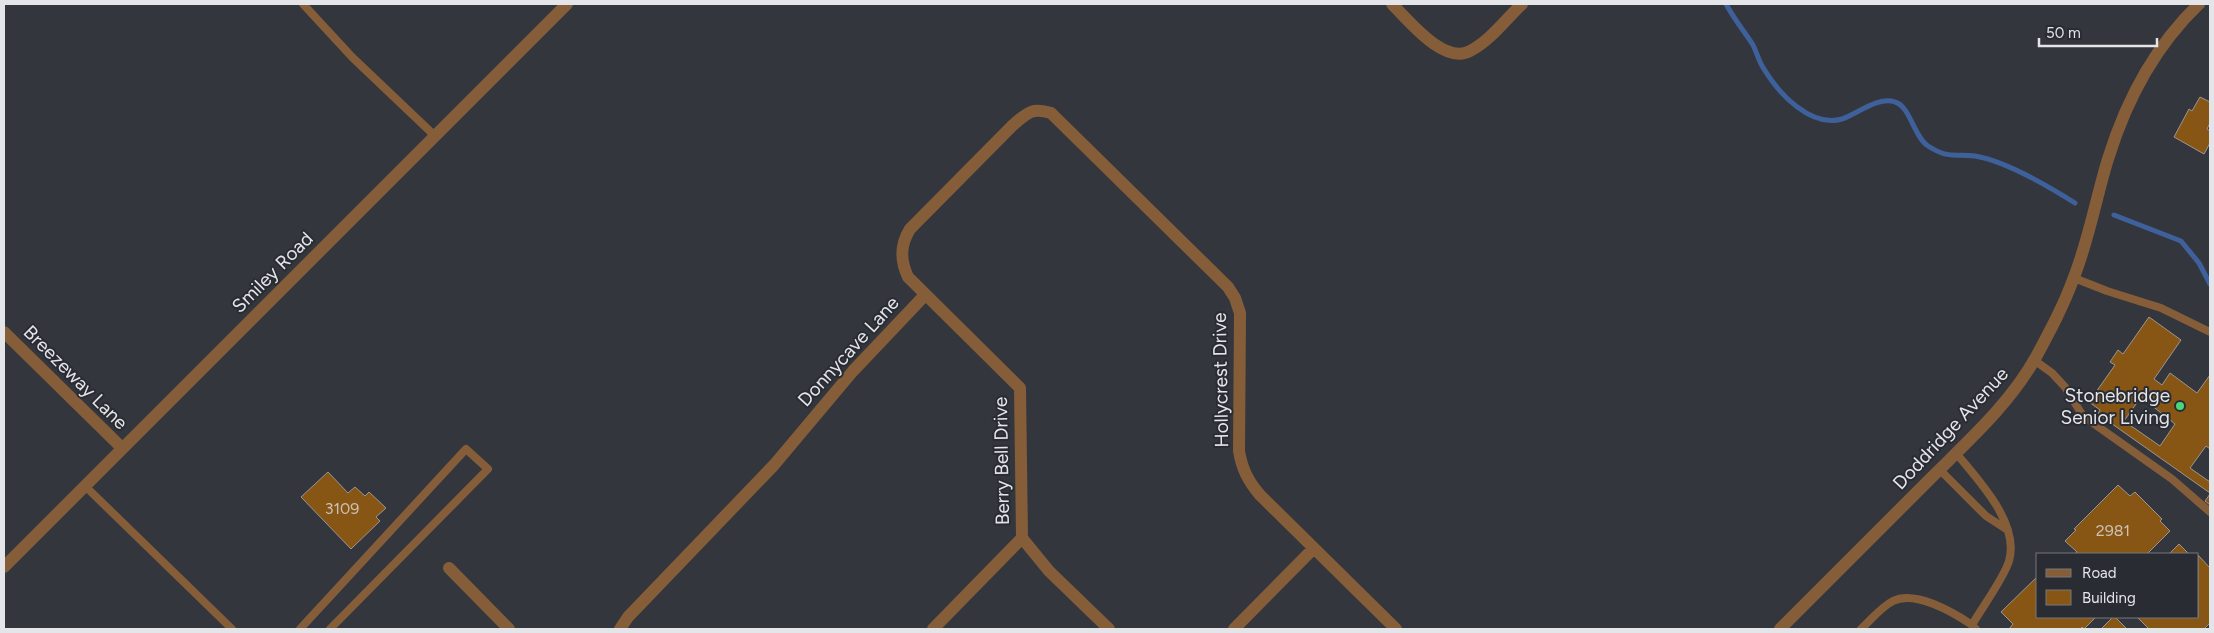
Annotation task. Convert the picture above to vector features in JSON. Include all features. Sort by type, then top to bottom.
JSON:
[{"type":"street","name":"Smiley Road","points":[[4,567],[567,4]]},
{"type":"street","points":[[1392,4],[1445,51],[1457,54],[1470,52],[1486,40],[1522,4]]},
{"type":"street","name":"Doddridge Avenue","points":[[1780,629],[1940,470],[2002,405],[2034,360],[2057,319],[2074,278],[2108,158],[2127,106],[2165,42],[2199,4]]},
{"type":"street","name":"Donnycave Lane","points":[[620,629],[628,617],[774,465],[858,365],[925,295],[908,277],[902,260],[902,246],[910,229],[1028,112],[1040,109],[1051,113]]},
{"type":"street","name":"Hollycrest Drive","points":[[1051,113],[1228,287],[1235,298],[1240,313],[1239,444],[1242,468],[1249,482],[1260,495],[1396,629]]},
{"type":"street","name":"Berry Bell Drive","points":[[925,295],[1020,388],[1022,538],[1049,571],[1109,629]]},
{"type":"street","name":"Breezeway Lane","points":[[4,332],[122,448]]},
{"type":"street","points":[[933,629],[1022,538]]},
{"type":"street","points":[[1234,629],[1314,548]]},
{"type":"street","points":[[449,568],[510,629]]},
{"type":"lane","points":[[303,4],[352,57],[435,136]]},
{"type":"lane","points":[[2074,278],[2106,291],[2161,308],[2210,332]]},
{"type":"lane","points":[[2034,360],[2052,373],[2065,387],[2083,416],[2172,479],[2210,512]]},
{"type":"lane","points":[[300,629],[466,449],[488,469],[330,629]]},
{"type":"lane","points":[[1861,629],[1885,606],[1894,600],[1904,598],[1916,598],[1944,608],[1974,627],[2009,560],[2009,541],[2001,513],[1992,497],[1956,453]]},
{"type":"lane","points":[[1940,470],[1986,516],[2006,529]]},
{"type":"lane","points":[[85,486],[232,629]]},
{"type":"building","points":[[2200,97],[2210,102],[2210,123],[2207,129],[2210,131],[2210,143],[2204,154],[2174,137],[2189,109],[2192,111]]},
{"type":"building","name":"Stonebridge Senior Living","points":[[2149,317],[2181,340],[2154,379],[2162,385],[2170,373],[2197,393],[2210,375],[2210,449],[2206,446],[2190,468],[2210,482],[2210,493],[2098,414],[2100,410],[2089,402],[2115,365],[2110,362],[2118,350],[2123,354]],"holes":[[[2141,397],[2175,424],[2160,446],[2124,421]]]},
{"type":"building","points":[[328,472],[348,493],[355,487],[365,496],[369,492],[386,508],[376,517],[380,521],[351,549],[301,497]]},
{"type":"building","points":[[2118,485],[2130,496],[2135,492],[2162,519],[2160,521],[2170,531],[2148,553],[2076,553],[2065,541],[2076,530],[2074,529]]},
{"type":"building","points":[[2210,494],[2210,505],[2205,501]]},
{"type":"building","points":[[2179,544],[2188,553],[2170,553]]},
{"type":"building","points":[[2199,556],[2210,568],[2210,623],[2204,629],[2149,629],[2138,618],[2199,618]]},
{"type":"building","points":[[2036,578],[2036,618],[2095,618],[2084,629],[2082,627],[2080,629],[2009,629],[2013,624],[2001,612]]},
{"type":"building","points":[[2112,618],[2116,618],[2127,629],[2101,629]]},
{"type":"waterway","points":[[1726,4],[1753,45],[1770,79],[1787,98],[1808,114],[1819,119],[1842,119],[1875,103],[1882,101],[1895,102],[1905,109],[1923,142],[1935,150],[1947,155],[1975,156],[2000,163],[2040,182],[2075,203]]},
{"type":"waterway","points":[[2114,215],[2181,241],[2199,263],[2210,284]]},
{"type":"place","name":"Stonebridge Senior Living","points":[[2180,406]]}]
